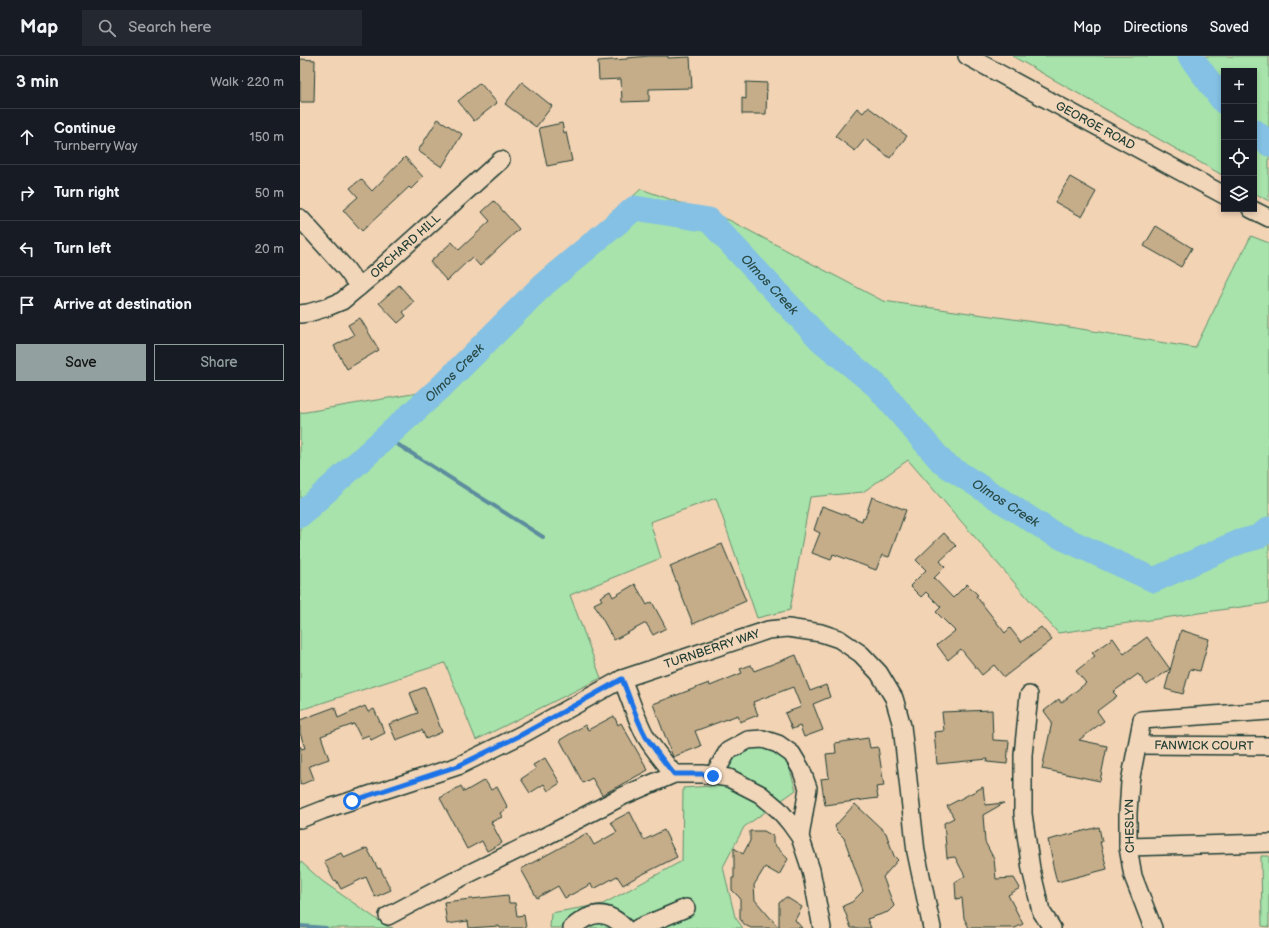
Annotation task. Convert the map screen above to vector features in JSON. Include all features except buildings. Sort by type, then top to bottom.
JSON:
[{"type":"street","name":"GEORGE ROAD","points":[[967,56],[1221,193]]},
{"type":"street","name":"ORCHARD HILL","points":[[300,314],[325,308],[342,301],[501,160]]},
{"type":"street","points":[[1257,212],[1269,218]]},
{"type":"street","points":[[300,218],[346,269],[359,287]]},
{"type":"street","name":"TURNBERRY WAY","points":[[300,819],[323,810],[458,766],[521,735],[622,679],[768,630],[788,628],[820,633],[839,639],[861,654],[879,673],[894,698],[902,726],[916,852],[932,928]]},
{"type":"street","points":[[622,679],[646,736],[665,764],[674,774]]},
{"type":"street","points":[[1029,695],[1023,755],[1023,814],[1031,870],[1041,911],[1052,928]]},
{"type":"street","name":"CHESLYN","points":[[1153,928],[1133,876],[1128,847],[1130,782],[1142,720],[1269,711]]},
{"type":"street","points":[[713,776],[728,751],[748,740],[763,739],[778,744],[792,754],[801,769],[808,788],[800,837]]},
{"type":"street","name":"FANWICK COURT","points":[[1138,745],[1269,746]]},
{"type":"street","points":[[388,916],[623,796],[674,774],[703,774],[729,778],[760,794],[780,810],[800,837],[811,870],[822,928]]},
{"type":"street","points":[[1128,847],[1269,843]]},
{"type":"street","points":[[638,928],[686,908]]},
{"type":"street","points":[[572,928],[578,922],[593,916],[604,914],[616,919],[625,928]]},
{"type":"green space","points":[[1012,56],[1269,56],[1269,201],[1257,195],[1257,68],[1221,68],[1221,174]]},
{"type":"green space","points":[[641,189],[729,220],[883,301],[1063,326],[1195,348],[1251,236],[1269,243],[1269,603],[1058,633],[908,460],[863,492],[810,497],[790,610],[757,618],[716,498],[650,522],[661,558],[570,595],[601,678],[476,740],[445,663],[300,710],[300,413],[418,393]]},
{"type":"green space","points":[[762,745],[787,760],[796,790],[744,827],[723,867],[735,917],[743,928],[550,928],[551,913],[603,904],[682,861],[683,788],[711,786],[736,752]]},
{"type":"green space","points":[[1261,856],[1269,856],[1269,927],[1262,926]]},
{"type":"green space","points":[[300,861],[322,881],[388,927],[393,928],[300,928]]},
{"type":"waterway","name":"Olmos Creek","points":[[1190,56],[1221,98]]},
{"type":"waterway","name":"Olmos Creek","points":[[1257,134],[1269,144]]},
{"type":"waterway","name":"Olmos Creek","points":[[300,515],[440,388],[543,285],[635,208],[709,220],[821,340],[877,386],[943,463],[1052,533],[1154,580],[1239,542],[1258,537],[1269,529]]},
{"type":"waterway","points":[[386,437],[543,537]]},
{"type":"waterway","points":[[300,926],[326,928]]},
{"type":"route","points":[[352,801],[458,766],[521,735],[622,679],[646,736],[665,764],[674,774],[703,774],[713,776]]}]
